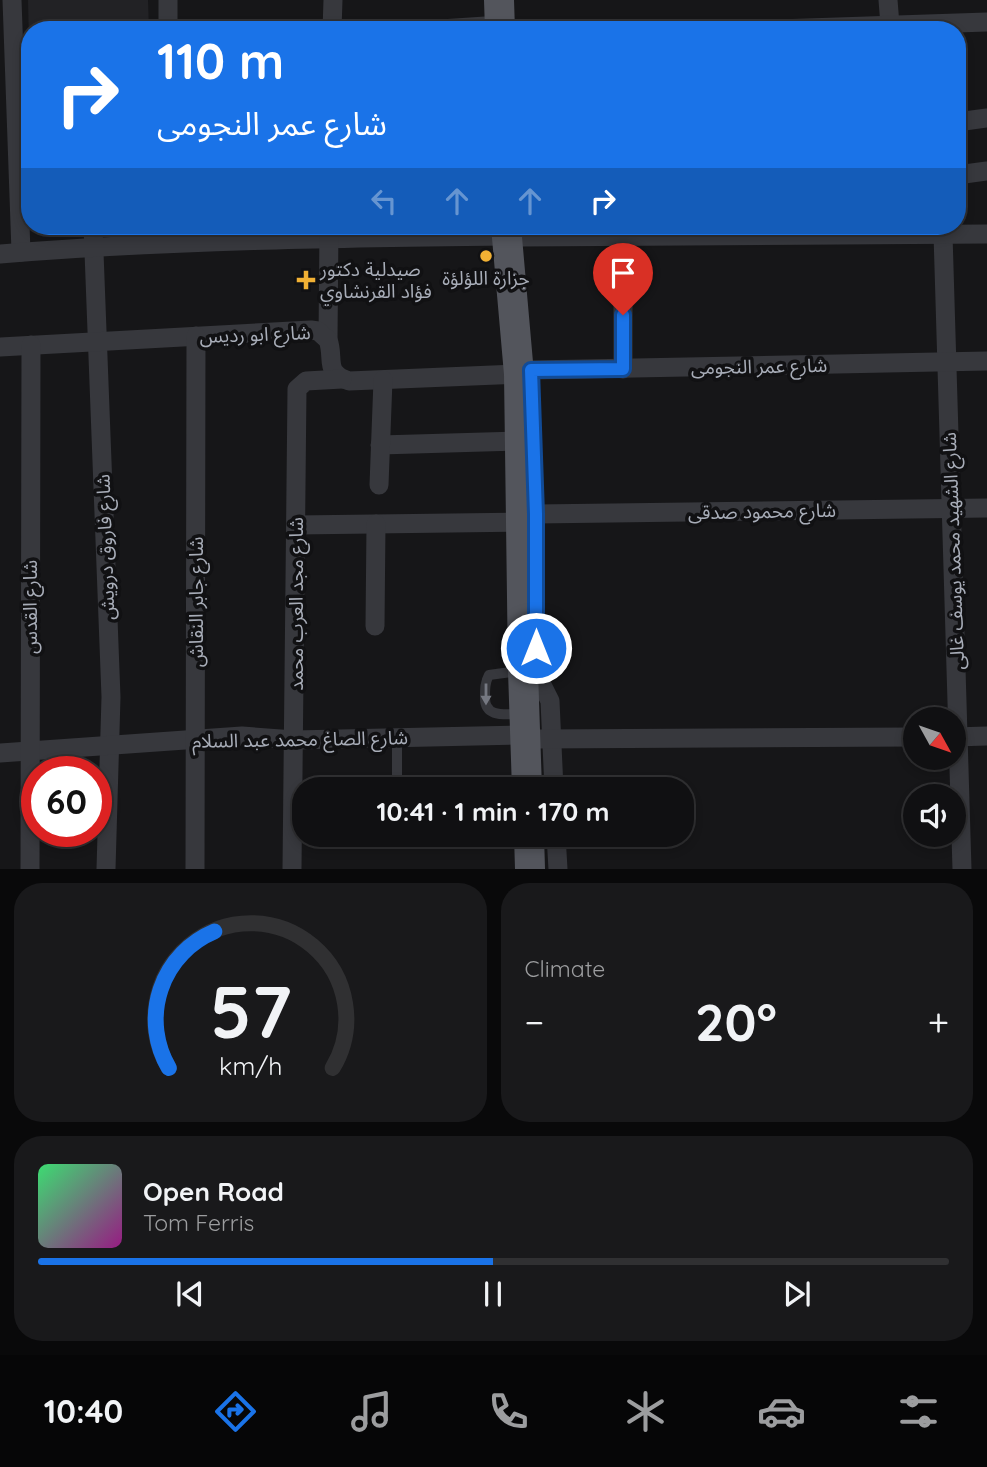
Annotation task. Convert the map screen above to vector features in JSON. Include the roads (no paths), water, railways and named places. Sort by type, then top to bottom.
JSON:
[{"type":"main road","points":[[504,21],[517,0]]},
{"type":"main road","points":[[514,235],[525,372],[531,520],[529,672],[532,731],[538,777]]},
{"type":"main road","points":[[525,372],[520,441],[531,520]]},
{"type":"main road","points":[[528,777],[532,731]]},
{"type":"main road","points":[[529,847],[530,869]]},
{"type":"main road","points":[[541,847],[542,869]]},
{"type":"street","points":[[12,0],[21,252]]},
{"type":"street","points":[[168,0],[168,21]]},
{"type":"street","points":[[332,21],[333,0]]},
{"type":"street","points":[[888,0],[890,21]]},
{"type":"street","points":[[966,23],[987,22]]},
{"type":"street","points":[[966,121],[987,118]]},
{"type":"street","points":[[966,174],[987,171]]},
{"type":"street","points":[[966,234],[987,234]]},
{"type":"street","name":"شارع فاروق درويش","points":[[93,235],[111,697],[106,869]]},
{"type":"street","points":[[0,254],[94,246],[163,235]]},
{"type":"street","points":[[328,340],[329,235]]},
{"type":"street","points":[[623,235],[623,369]]},
{"type":"street","name":"شارع الشهيد محمد يوسف غالى","points":[[943,235],[955,707]]},
{"type":"street","name":"شارع ابو رديس","points":[[0,347],[311,330],[318,331],[328,340],[330,363],[342,379]]},
{"type":"street","name":"شارع جابر النقاش","points":[[195,869],[197,336]]},
{"type":"street","name":"شارع القدس","points":[[30,869],[32,345]]},
{"type":"street","name":"شارع عمر النجومى","points":[[525,372],[987,361]]},
{"type":"street","points":[[342,379],[383,380],[525,372]]},
{"type":"street","name":"شارع مجد العرب محمد","points":[[292,869],[297,389],[306,381],[342,379]]},
{"type":"street","points":[[379,485],[383,380]]},
{"type":"street","points":[[380,445],[520,441]]},
{"type":"street","name":"شارع محمود صدقى","points":[[296,525],[987,508]]},
{"type":"street","points":[[375,626],[376,524]]},
{"type":"street","points":[[520,777],[532,731]]},
{"type":"street","points":[[532,731],[549,777]]},
{"type":"street","name":"شارع الصاغ محمد عبد السلام","points":[[0,753],[242,736],[294,740],[532,731],[903,737]]},
{"type":"street","points":[[966,737],[987,736]]},
{"type":"street","name":"شارع الشهيد محمد يوسف غالى","points":[[958,770],[962,869]]},
{"type":"street","points":[[518,847],[519,869]]},
{"type":"street","points":[[557,847],[558,869]]},
{"type":"lane","points":[[397,738],[397,777]]},
{"type":"place","name":"جزارة اللؤلؤة","points":[[486,256]]},
{"type":"place","name":"صيدلية دكتور فؤاد القرنشاوي","points":[[306,280]]}]
